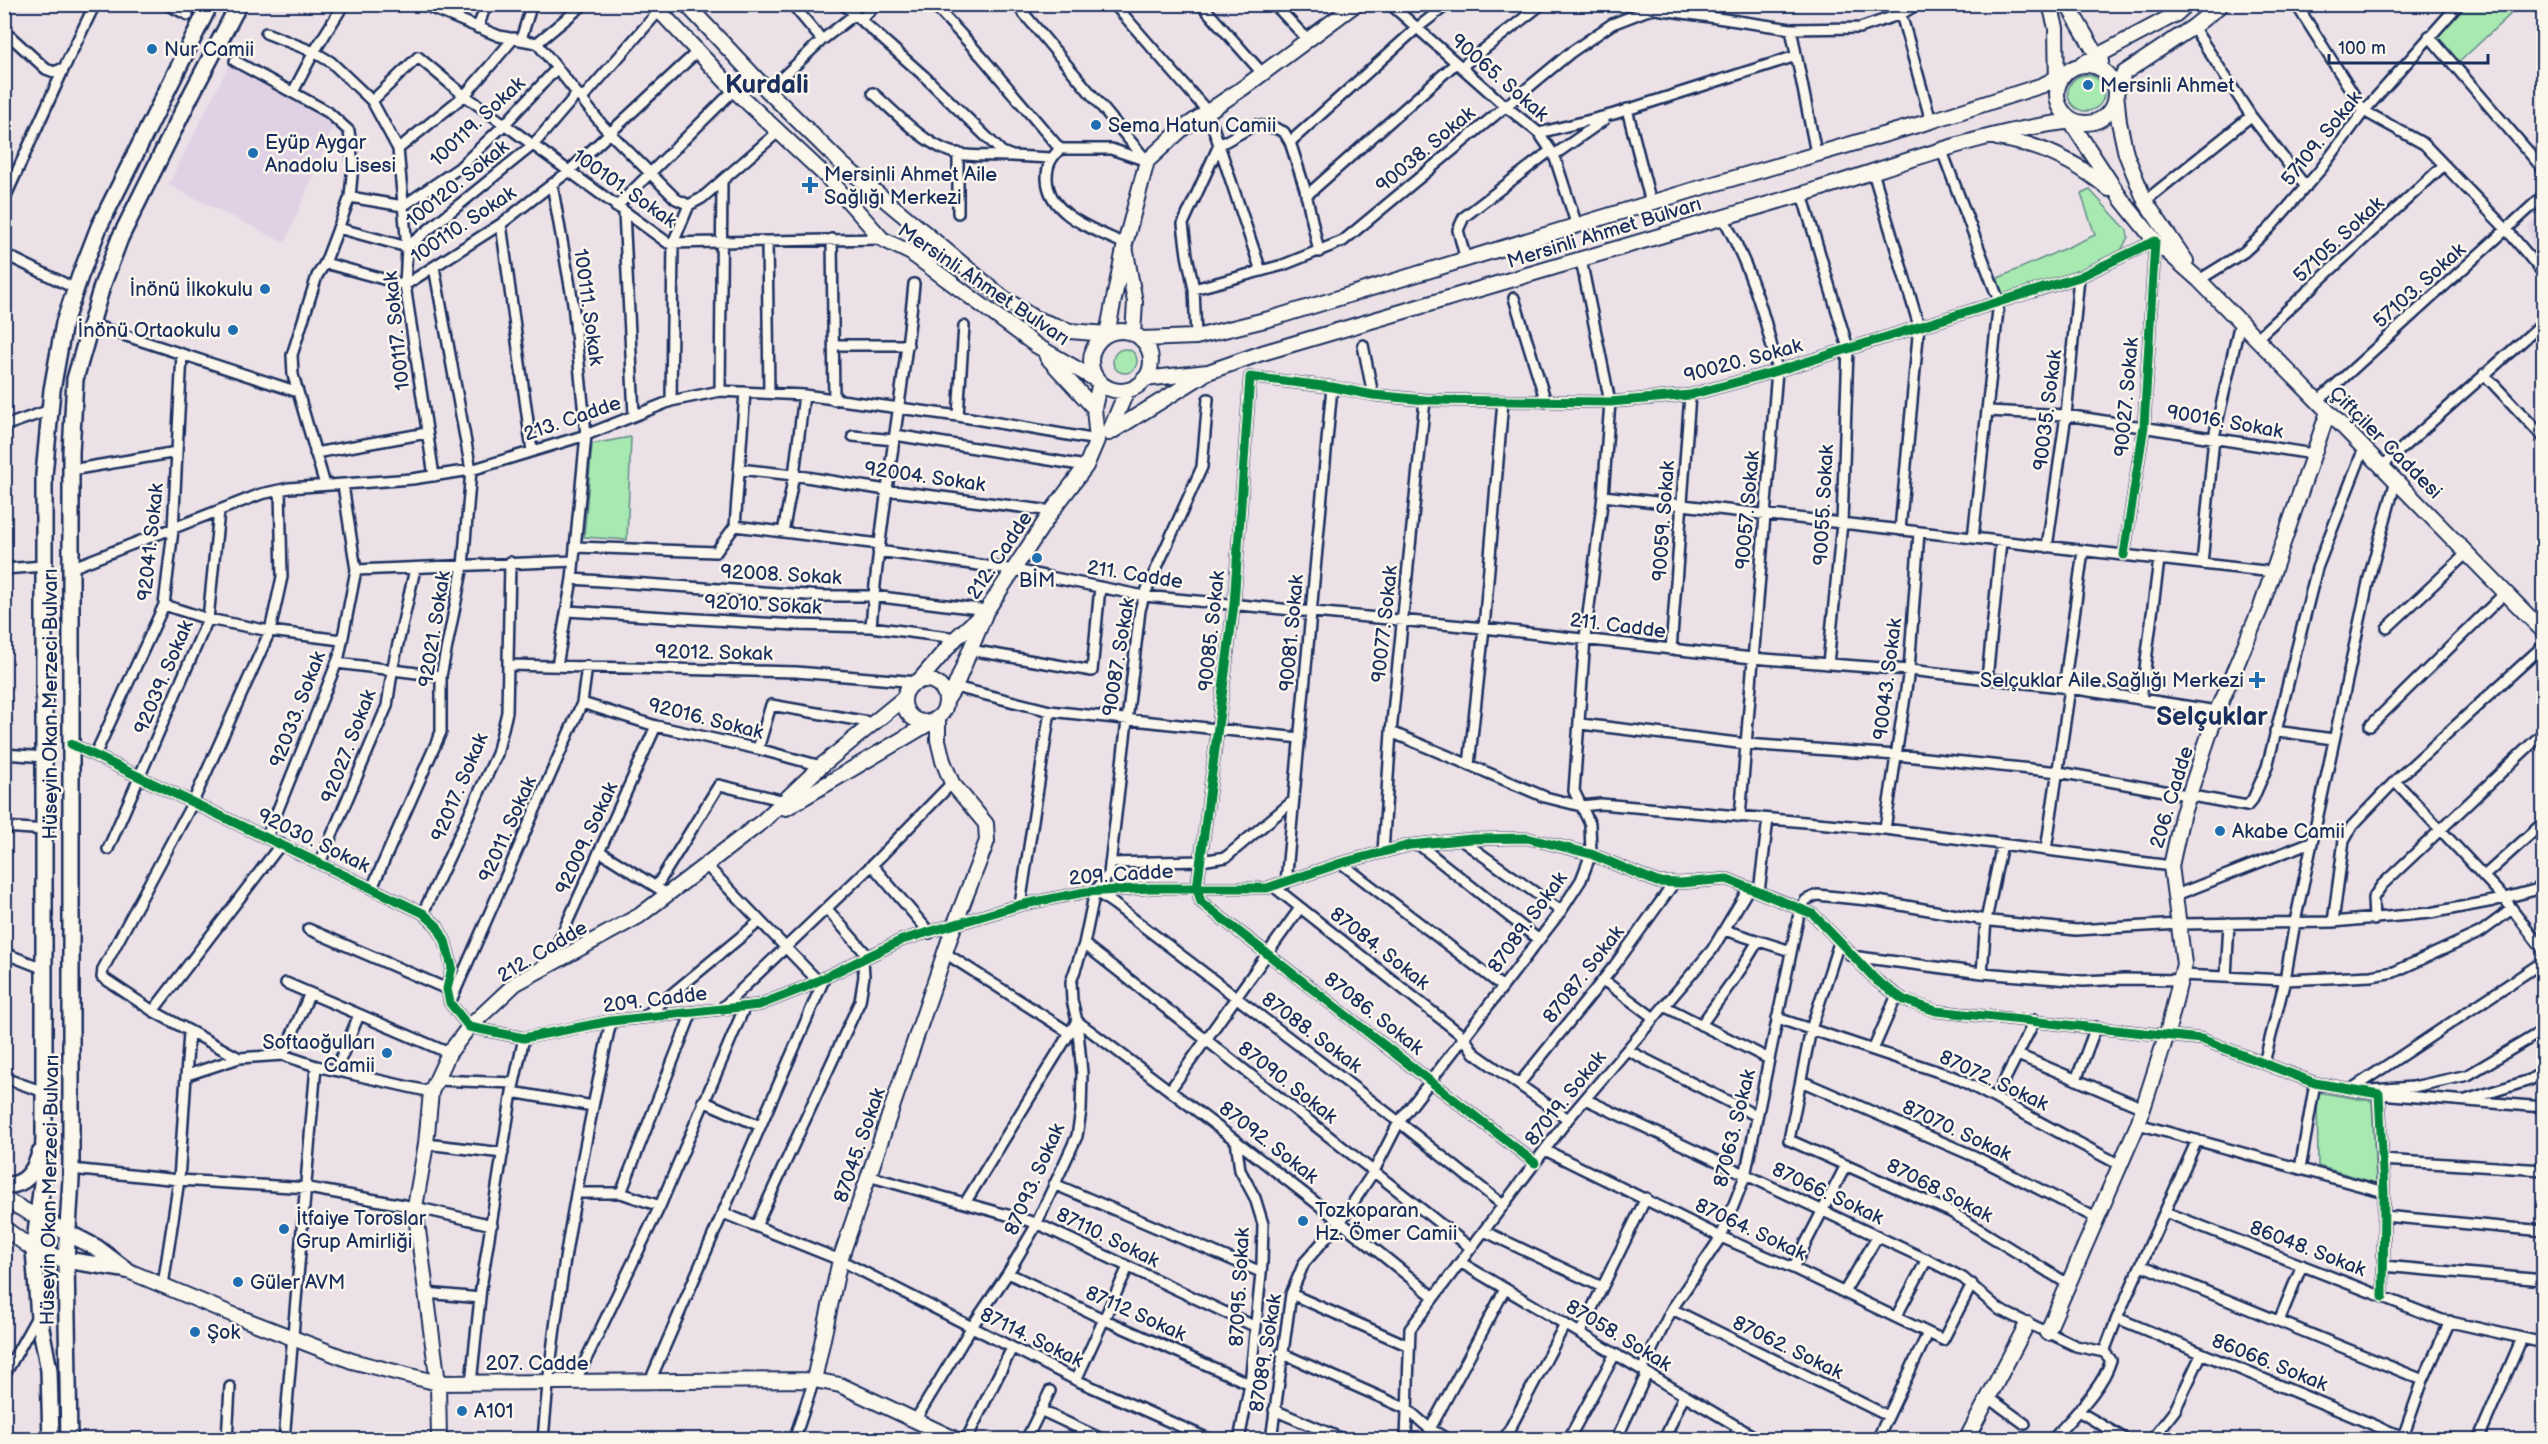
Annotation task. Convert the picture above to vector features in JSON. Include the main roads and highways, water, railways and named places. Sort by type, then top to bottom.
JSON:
[{"type":"main road","name":"Hüseyin Okan Merzeci Bulvarı","points":[[51,1440],[49,1370],[39,1314],[34,1250],[43,1175],[44,1135],[46,830],[44,475],[50,410],[64,323],[99,227],[210,4]]},
{"type":"main road","name":"Hüseyin Okan Merzeci Bulvarı","points":[[69,1440],[66,1260],[71,1169],[71,470],[75,379],[90,324],[120,238],[238,4]]},
{"type":"main road","points":[[4,1185],[21,1184],[30,1175],[38,1162],[44,1135]]},
{"type":"main road","points":[[34,1250],[66,1260],[126,1270],[97,1248],[37,1216]]},
{"type":"place","name":"Nur Camii","points":[[152,49]]},
{"type":"place","name":"Mersinli Ahmet","points":[[2088,85]]},
{"type":"place","name":"Sema Hatun Camii","points":[[1096,125]]},
{"type":"place","name":"Eyüp Aygar Anadolu Lisesi","points":[[253,153]]},
{"type":"place","name":"Mersinli Ahmet Aile Sağlığı Merkezi","points":[[810,185]]},
{"type":"place","name":"İnönü İlkokulu","points":[[265,289]]},
{"type":"place","name":"İnönü Ortaokulu","points":[[233,330]]},
{"type":"place","name":"BİM","points":[[1037,558]]},
{"type":"place","name":"Selçuklar Aile Sağlığı Merkezi","points":[[2257,680]]},
{"type":"place","name":"Akabe Camii","points":[[2220,831]]},
{"type":"place","name":"Softaoğulları Camii","points":[[387,1053]]},
{"type":"place","name":"Tozkoparan Hz. Ömer Camii","points":[[1303,1221]]},
{"type":"place","name":"İtfaiye Toroslar Grup Amirliği","points":[[284,1229]]},
{"type":"place","name":"Güler AVM","points":[[238,1282]]},
{"type":"place","name":"Şok","points":[[195,1332]]},
{"type":"place","name":"A101","points":[[462,1411]]},
{"type":"district","name":"Kurdali","points":[[767,84]]},
{"type":"district","name":"Selçuklar","points":[[2212,716]]}]
